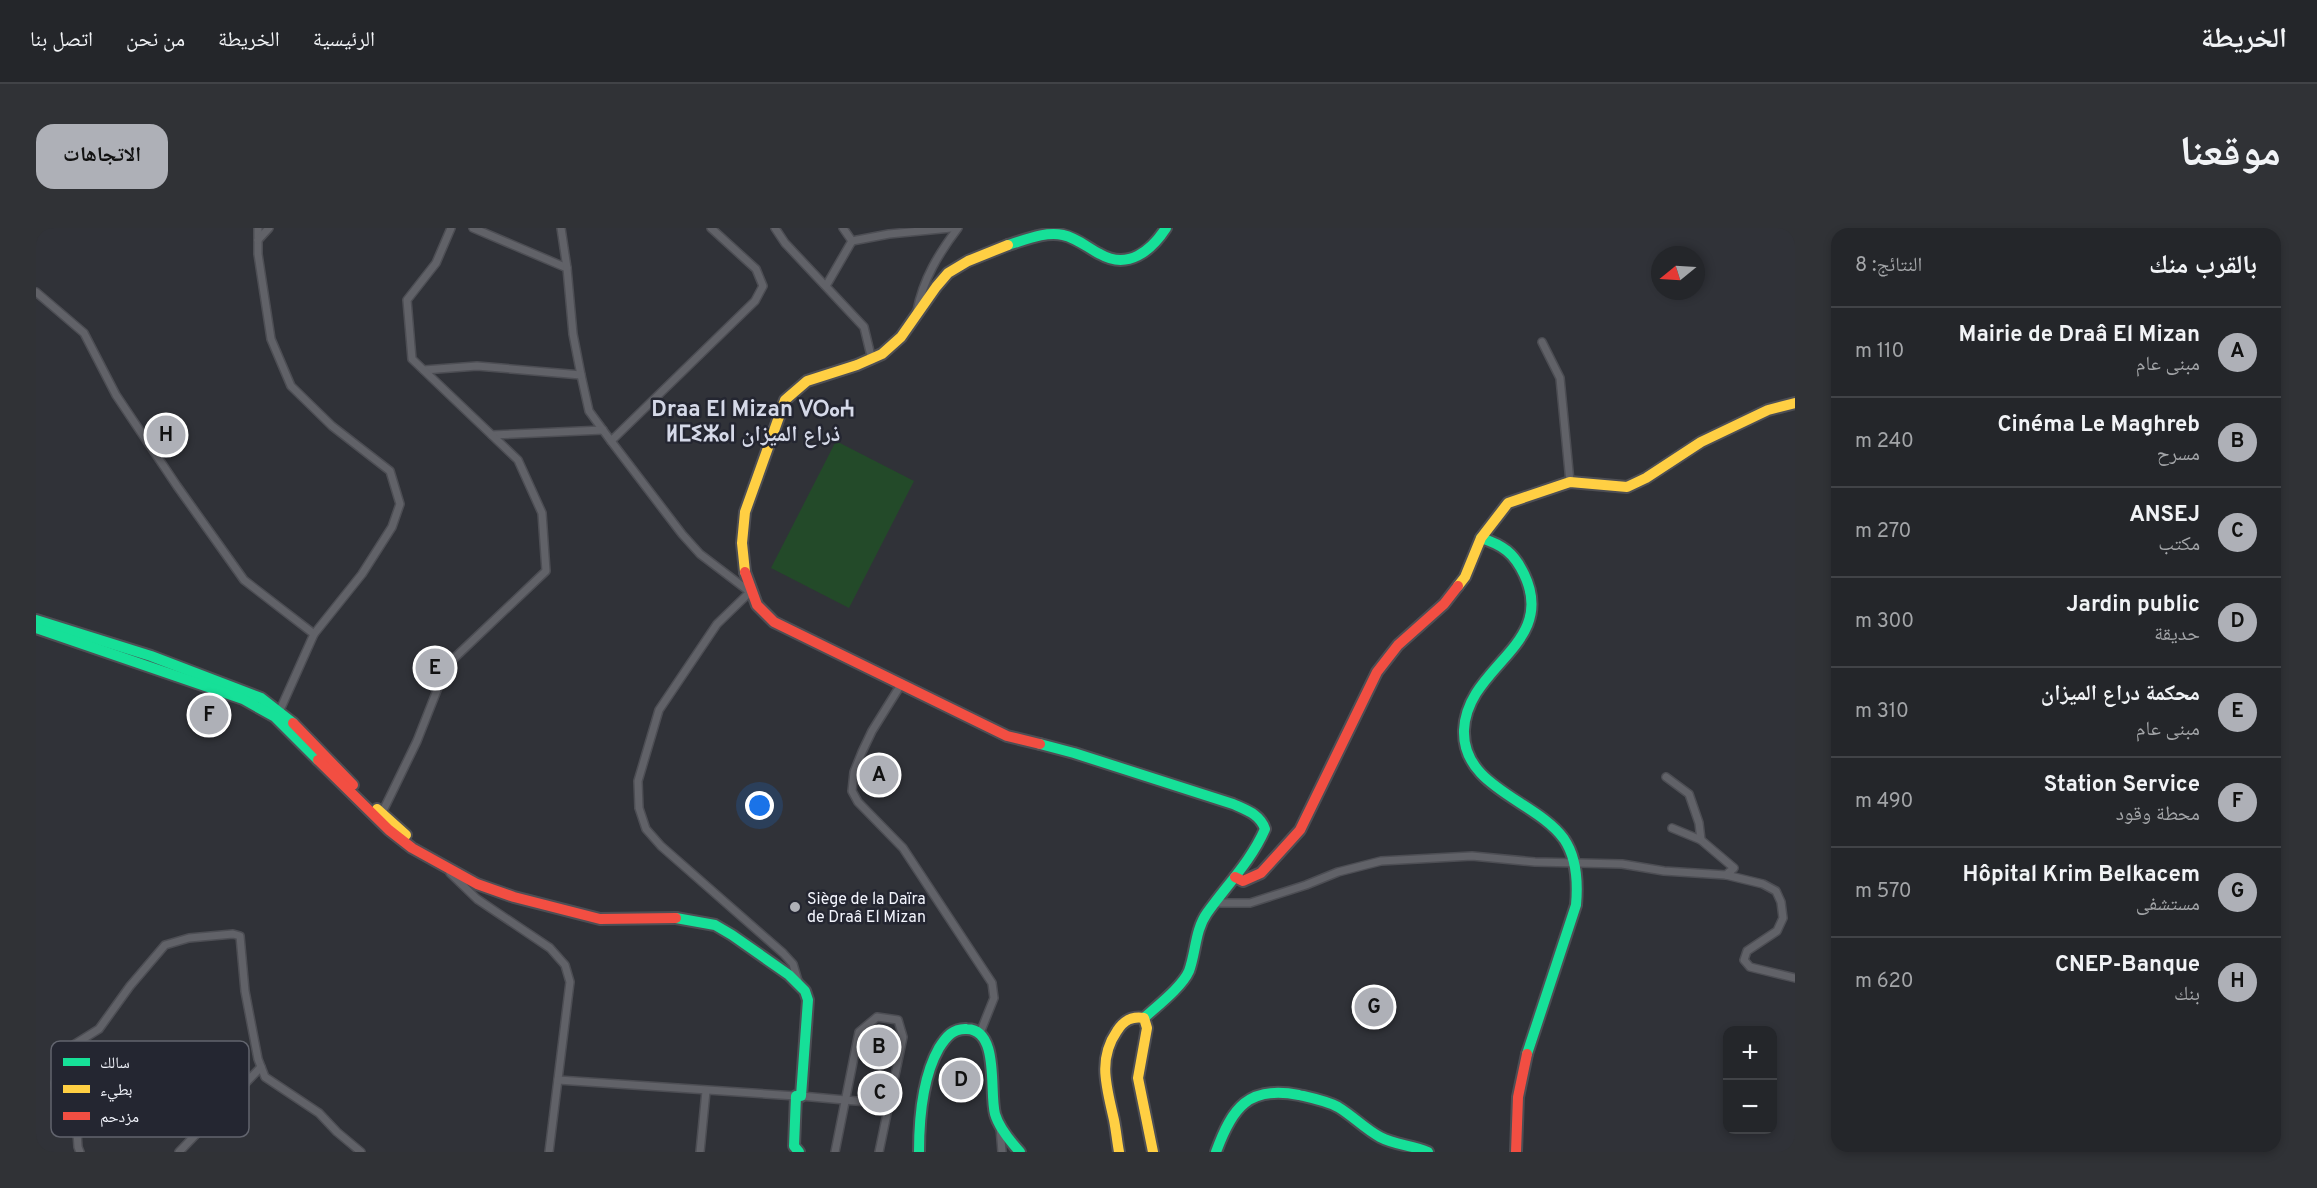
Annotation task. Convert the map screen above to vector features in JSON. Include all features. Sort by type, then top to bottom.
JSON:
[{"type":"main road","points":[[1143,1018],[1177,987],[1188,973],[1201,923],[1235,877],[1263,833],[1264,824],[1255,814],[1233,804],[1085,757],[1007,736],[774,622],[758,606],[750,592],[742,544],[742,529],[749,499],[785,400],[812,377],[872,360],[893,346],[948,273],[973,258],[1048,234],[1072,236],[1105,257],[1129,260],[1151,249],[1166,228]]},
{"type":"main road","points":[[1235,877],[1243,881],[1261,873],[1300,830],[1377,672],[1398,645],[1444,604],[1465,577],[1481,538],[1508,503],[1570,482],[1627,487],[1646,478],[1701,442],[1768,410],[1795,403]]},
{"type":"main road","points":[[1481,538],[1507,546],[1530,585],[1532,606],[1528,627],[1512,649],[1482,682],[1468,708],[1464,731],[1467,752],[1476,769],[1491,783],[1542,815],[1556,828],[1566,841],[1578,884],[1576,905],[1524,1065],[1519,1092],[1516,1152]]},
{"type":"main road","points":[[36,620],[151,656],[261,698],[280,710],[380,817]]},
{"type":"main road","points":[[36,628],[197,682],[262,708],[275,717],[411,848],[477,884],[504,894],[600,920],[681,918],[715,925],[732,935],[799,984],[808,1000],[795,1150]]},
{"type":"main road","points":[[1119,1152],[1115,1122],[1104,1080],[1105,1056],[1110,1041],[1125,1020],[1138,1016],[1143,1018]]},
{"type":"main road","points":[[1143,1018],[1147,1028],[1138,1078],[1146,1127],[1153,1152]]},
{"type":"main road","points":[[919,1152],[918,1135],[924,1091],[940,1045],[954,1029],[972,1029],[986,1039],[993,1098],[999,1125],[1006,1137],[1020,1152]]},
{"type":"main road","points":[[1216,1152],[1224,1128],[1240,1105],[1254,1096],[1269,1091],[1283,1091],[1334,1104],[1365,1129],[1384,1140],[1428,1152]]},
{"type":"street","points":[[258,228],[271,339],[291,386],[332,426],[390,471],[400,504],[392,527],[362,574],[314,634],[280,710]]},
{"type":"street","points":[[258,240],[269,228]]},
{"type":"street","points":[[380,817],[417,741],[447,666],[546,571],[542,513],[518,460],[412,359],[407,300],[436,263],[451,228]]},
{"type":"street","points":[[473,228],[567,268]]},
{"type":"street","points":[[561,228],[573,334],[589,411],[682,534],[700,554],[750,592],[717,624],[659,710],[638,781],[639,808],[646,829],[661,846],[783,953],[793,964],[799,984]]},
{"type":"street","points":[[611,441],[755,301],[763,286],[756,269],[711,228]]},
{"type":"street","points":[[775,228],[785,243],[864,327],[872,360]]},
{"type":"street","points":[[843,228],[852,241]]},
{"type":"street","points":[[826,286],[852,241],[889,234],[951,228]]},
{"type":"street","points":[[916,316],[919,300],[935,259],[958,228]]},
{"type":"street","points":[[36,292],[84,333],[116,395],[244,580],[314,634]]},
{"type":"street","points":[[1542,342],[1560,378],[1570,482]]},
{"type":"street","points":[[424,370],[477,366],[580,375]]},
{"type":"street","points":[[492,435],[603,430]]},
{"type":"street","points":[[902,683],[872,731],[862,752],[854,772],[852,791],[858,802],[903,848],[992,983],[994,998],[980,1033]]},
{"type":"street","points":[[1666,777],[1689,794],[1700,823],[1701,840]]},
{"type":"street","points":[[1672,828],[1701,840],[1734,868],[1726,875]]},
{"type":"street","points":[[1216,903],[1250,903],[1338,872],[1381,861],[1472,855],[1535,862],[1573,861],[1622,864],[1664,871],[1726,875],[1763,884],[1776,891],[1781,903],[1783,918],[1777,931],[1747,951],[1744,960],[1750,966],[1795,978]]},
{"type":"street","points":[[437,863],[477,899],[550,948],[565,965],[570,982],[549,1152]]},
{"type":"street","points":[[80,1041],[99,1029],[130,986],[165,945],[189,938],[233,934],[240,936],[245,991],[265,1077],[319,1113],[361,1152]]},
{"type":"street","points":[[835,1152],[859,1032],[877,1017],[886,1017],[898,1020],[903,1037],[879,1152]]},
{"type":"street","points":[[249,1079],[261,1067]]},
{"type":"street","points":[[558,1080],[889,1104]]},
{"type":"street","points":[[700,1152],[706,1091]]},
{"type":"street","points":[[999,1125],[1002,1152]]},
{"type":"street","points":[[77,1137],[80,1152]]},
{"type":"street","points":[[179,1152],[193,1137]]},
{"type":"green space","points":[[836,441],[914,481],[849,608],[771,568]]},
{"type":"traffic: fast","points":[[1008,245],[1056,234],[1073,238],[1100,254],[1120,260],[1138,256],[1146,251],[1166,228]]},
{"type":"traffic: fast","points":[[1481,538],[1502,547],[1512,555],[1524,574],[1531,598],[1529,619],[1521,637],[1479,688],[1469,708],[1464,730],[1467,750],[1475,766],[1487,780],[1552,825],[1564,839],[1572,854],[1577,879],[1576,905],[1527,1054]]},
{"type":"traffic: fast","points":[[36,620],[151,656],[261,698],[293,723]]},
{"type":"traffic: fast","points":[[36,628],[243,699],[275,717],[318,760]]},
{"type":"traffic: fast","points":[[1040,744],[1233,804],[1256,816],[1265,829],[1246,862],[1203,920],[1186,977],[1144,1018]]},
{"type":"traffic: fast","points":[[676,918],[715,925],[789,975],[805,991],[808,1000],[801,1096],[796,1096],[794,1146],[799,1152]]},
{"type":"traffic: fast","points":[[919,1152],[925,1085],[933,1060],[947,1037],[962,1029],[977,1032],[984,1040],[991,1064],[995,1114],[1002,1129],[1020,1152]]},
{"type":"traffic: fast","points":[[1216,1152],[1229,1123],[1244,1103],[1255,1097],[1281,1093],[1329,1103],[1380,1137],[1428,1152]]},
{"type":"traffic: slow","points":[[745,572],[742,543],[745,512],[785,400],[807,381],[857,365],[882,354],[901,337],[948,273],[968,261],[1008,245]]},
{"type":"traffic: slow","points":[[1458,586],[1465,577],[1481,538],[1508,503],[1570,482],[1627,487],[1646,478],[1701,442],[1768,410],[1795,403]]},
{"type":"traffic: slow","points":[[377,809],[406,835]]},
{"type":"traffic: slow","points":[[1119,1152],[1105,1063],[1111,1042],[1120,1027],[1132,1018],[1144,1018],[1147,1028],[1138,1078],[1153,1152]]},
{"type":"traffic: jam","points":[[745,572],[757,605],[774,622],[1007,736],[1040,744]]},
{"type":"traffic: jam","points":[[1235,877],[1243,881],[1261,873],[1300,830],[1377,672],[1398,645],[1444,604],[1458,586]]},
{"type":"traffic: jam","points":[[293,723],[353,785]]},
{"type":"traffic: jam","points":[[318,760],[389,830],[412,848],[477,884],[514,897],[600,919],[676,918]]},
{"type":"traffic: jam","points":[[1516,1152],[1518,1097],[1527,1054]]},
{"type":"place","name":"CNEP-Banque","points":[[166,435]]},
{"type":"place","name":"محكمة دراع الميزان","points":[[435,668]]},
{"type":"place","name":"Station Service","points":[[209,715]]},
{"type":"place","name":"Mairie de Draâ El Mizan","points":[[879,775]]},
{"type":"place","name":"Siège de la Daïra de Draâ El Mizan","points":[[795,907]]},
{"type":"place","name":"Hôpital Krim Belkacem","points":[[1374,1007]]},
{"type":"place","name":"Cinéma Le Maghreb","points":[[879,1047]]},
{"type":"place","name":"Jardin public","points":[[961,1080]]},
{"type":"place","name":"ANSEJ","points":[[880,1093]]},
{"type":"district","name":"Draa El Mizan ⴸⵔⴰⵄ ⵍⵎⵉⵣⴰⵏ ذراع الميزان","points":[[753,420]]}]
